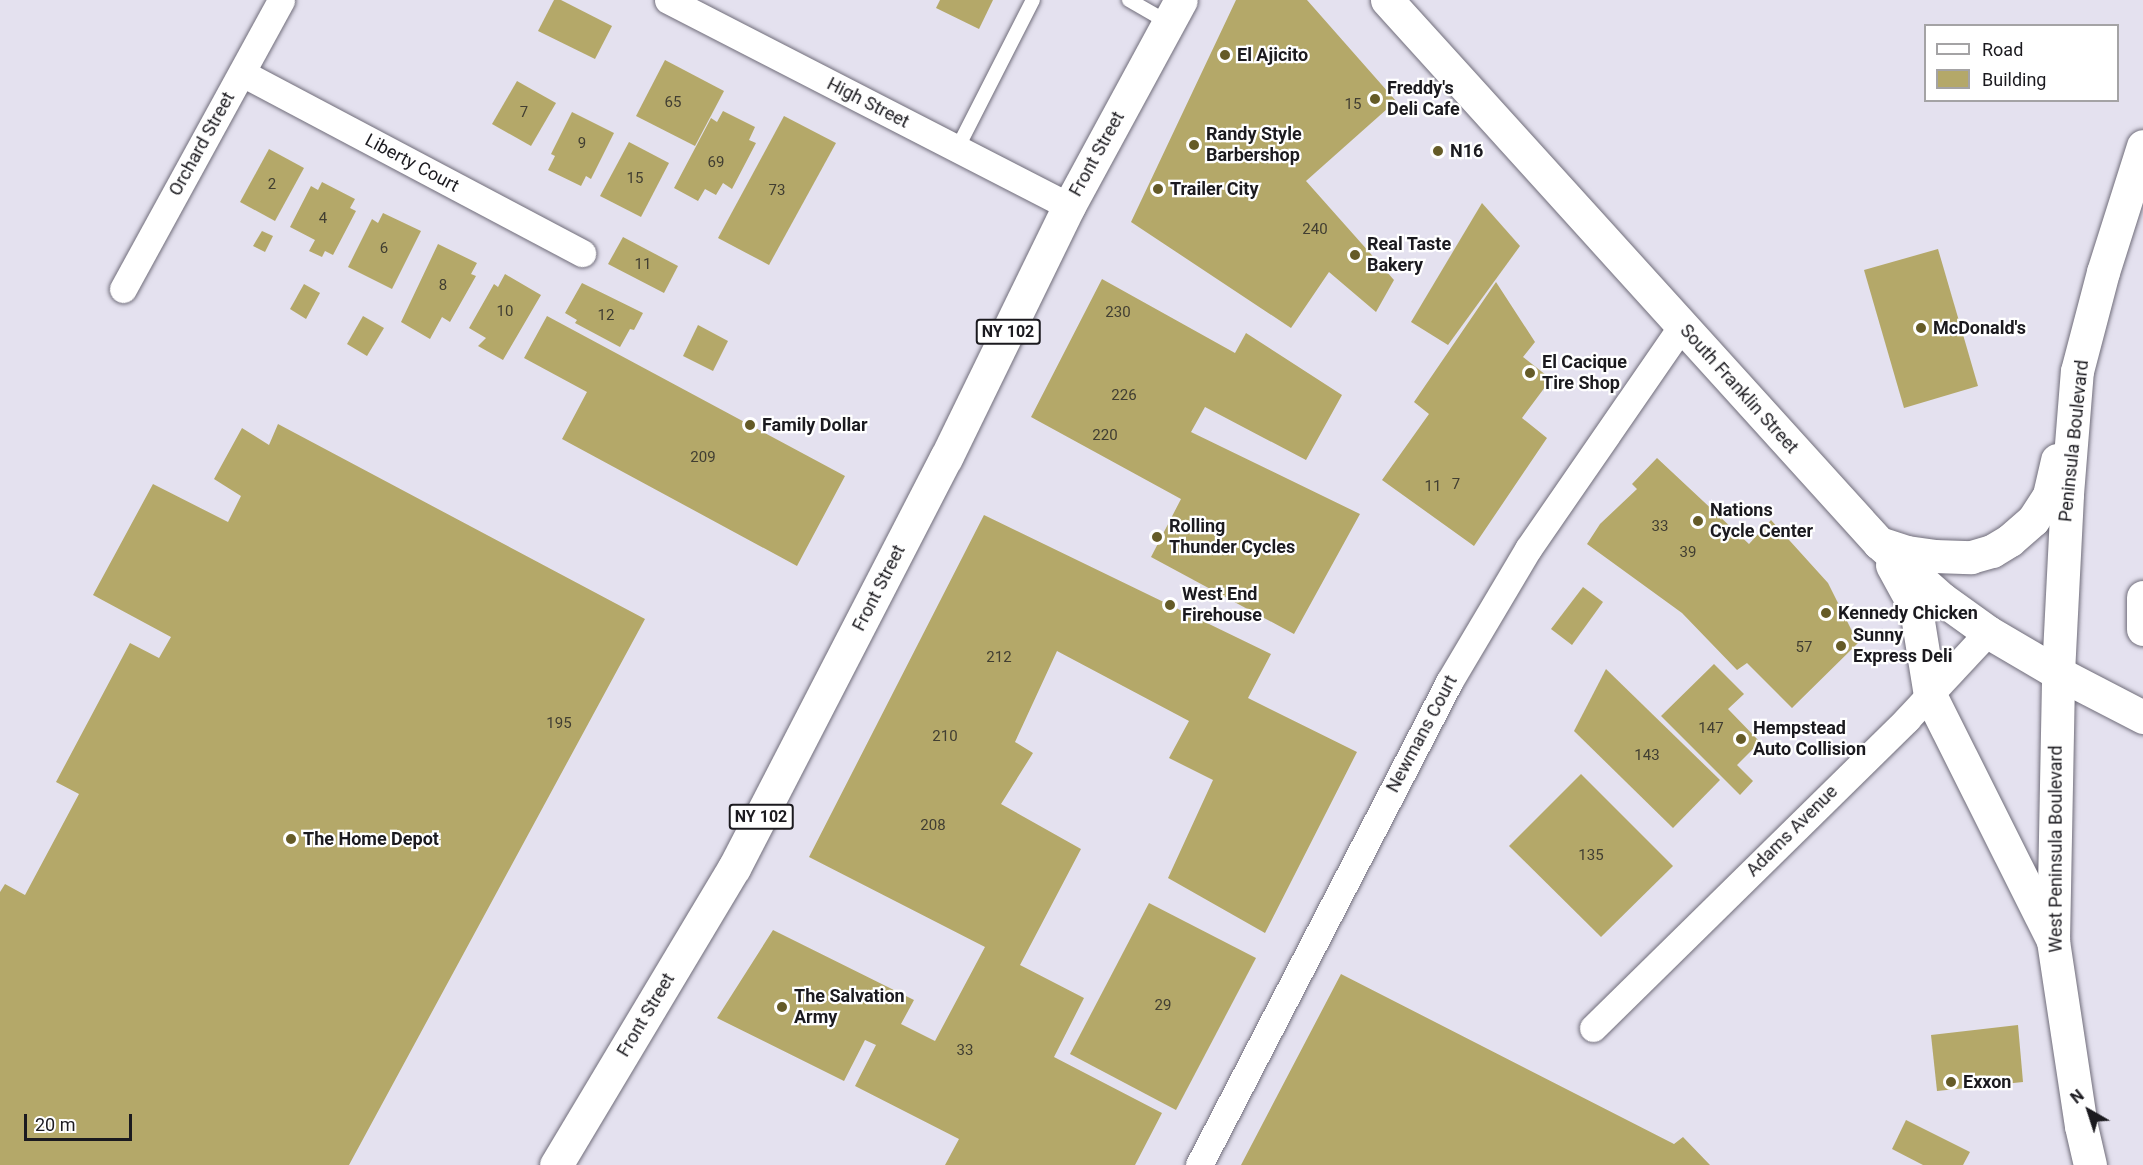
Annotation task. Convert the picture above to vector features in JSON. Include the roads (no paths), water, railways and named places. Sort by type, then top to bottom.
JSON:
[{"type":"main road","name":"South Franklin Street","points":[[1387,0],[1880,543],[1942,599],[1988,632],[2058,673],[2143,717]]},
{"type":"main road","name":"Front Street","points":[[556,1165],[734,868],[946,458],[1069,206],[1175,12]]},
{"type":"main road","name":"Peninsula Boulevard","points":[[2058,673],[2067,494],[2078,371],[2103,272],[2143,146]]},
{"type":"main road","points":[[1880,543],[1907,552],[1971,557],[1992,551],[2010,540],[2033,520],[2049,495],[2078,371]]},
{"type":"main road","points":[[1880,543],[1916,609],[1930,695],[2053,941]]},
{"type":"main road","points":[[2143,597],[2143,629]]},
{"type":"main road","name":"West Peninsula Boulevard","points":[[2058,673],[2053,941],[2081,1126],[2090,1165]]},
{"type":"street","name":"Orchard Street","points":[[123,289],[281,0]]},
{"type":"street","name":"High Street","points":[[668,0],[1069,206]]},
{"type":"street","name":"Liberty Court","points":[[242,73],[582,253]]},
{"type":"street","name":"Newmans Court","points":[[1199,1165],[1449,682],[1528,549],[1682,326]]},
{"type":"street","name":"Adams Avenue","points":[[1593,1028],[1930,695],[1988,632]]},
{"type":"lane","points":[[957,148],[1033,0]]},
{"type":"lane","points":[[1129,0],[1175,12]]},
{"type":"place","name":"El Ajicito","points":[[1225,55]]},
{"type":"place","name":"Freddy's Deli Cafe","points":[[1375,99]]},
{"type":"place","name":"Randy Style Barbershop","points":[[1194,145]]},
{"type":"place","name":"N16","points":[[1438,151]]},
{"type":"place","name":"Trailer City","points":[[1158,189]]},
{"type":"place","name":"Real Taste Bakery","points":[[1355,255]]},
{"type":"place","name":"McDonald's","points":[[1921,328]]},
{"type":"place","name":"El Cacique Tire Shop","points":[[1530,373]]},
{"type":"place","name":"Family Dollar","points":[[750,425]]},
{"type":"place","name":"Nations Cycle Center","points":[[1698,521]]},
{"type":"place","name":"Rolling Thunder Cycles","points":[[1157,537]]},
{"type":"place","name":"West End Firehouse","points":[[1170,605]]},
{"type":"place","name":"Kennedy Chicken","points":[[1826,613]]},
{"type":"place","name":"Sunny Express Deli","points":[[1841,646]]},
{"type":"place","name":"Hempstead Auto Collision","points":[[1741,739]]},
{"type":"place","name":"The Home Depot","points":[[291,839]]},
{"type":"place","name":"The Salvation Army","points":[[782,1007]]},
{"type":"place","name":"Exxon","points":[[1951,1082]]}]
